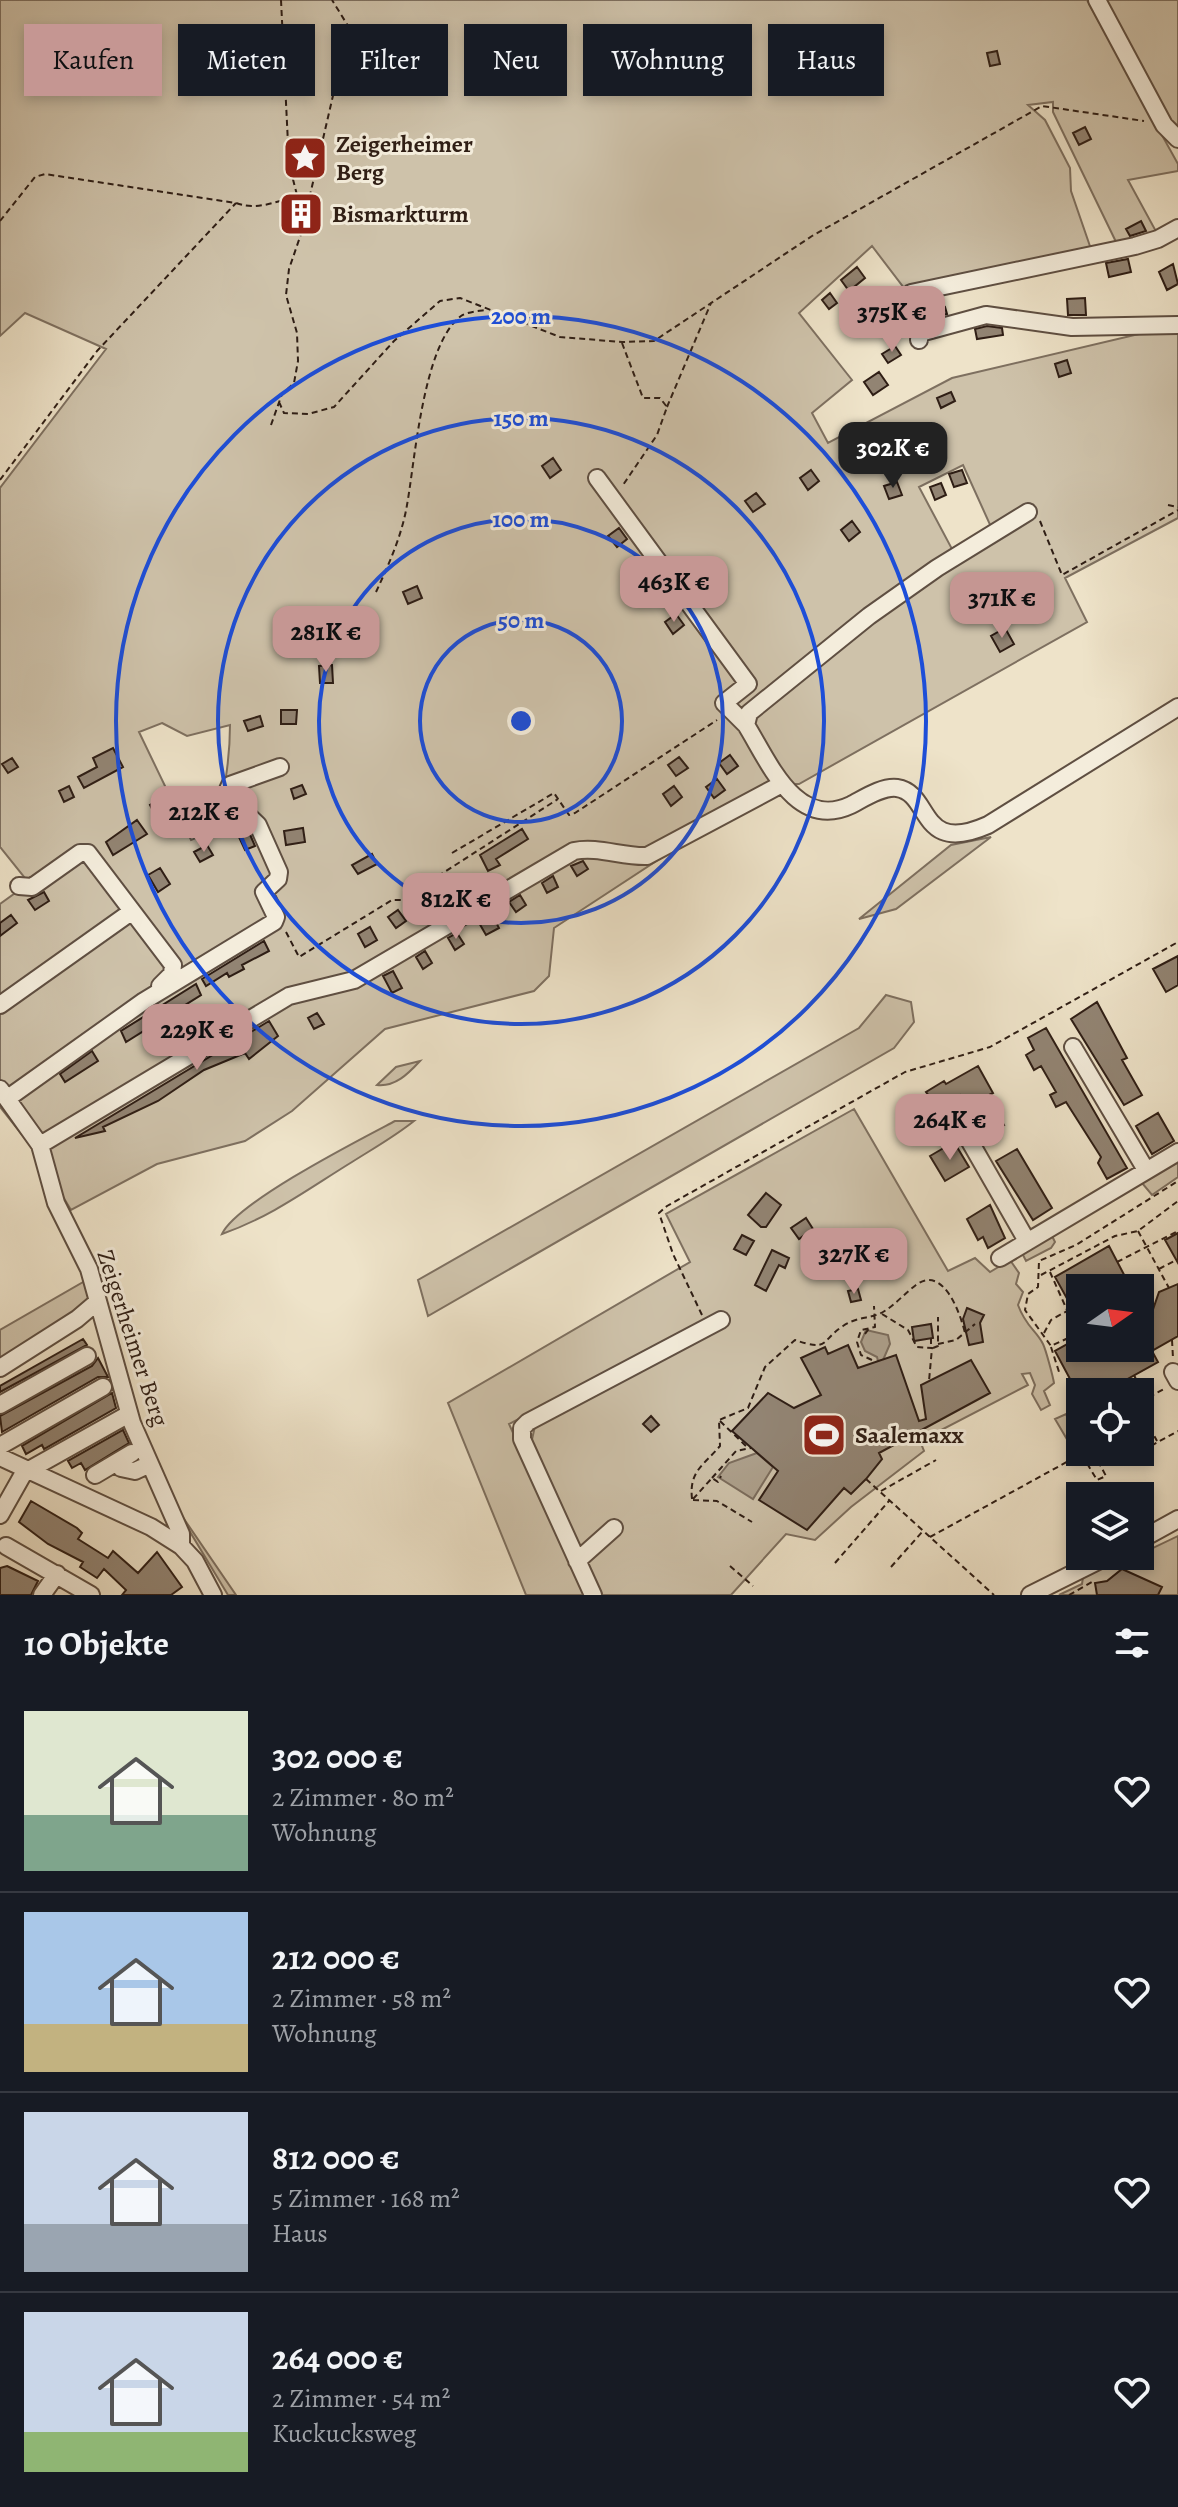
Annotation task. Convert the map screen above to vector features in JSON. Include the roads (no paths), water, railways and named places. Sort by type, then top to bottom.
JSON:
[{"type":"street","points":[[1097,0],[1164,125],[1178,139]]},
{"type":"street","points":[[911,293],[1135,246],[1178,228]]},
{"type":"street","points":[[919,340],[920,333],[986,315],[1072,327],[1178,325]]},
{"type":"street","points":[[597,478],[748,684],[724,703],[746,725],[782,784],[797,801],[821,813],[843,809],[884,789],[898,788],[909,794],[931,822],[949,834],[967,834],[988,825],[1178,707]]},
{"type":"street","points":[[746,725],[749,713],[869,616],[937,568],[1028,512]]},
{"type":"street","points":[[4,1094],[144,1001],[274,922],[276,917],[264,892],[278,879],[279,872],[258,825],[226,794],[230,785],[280,767]]},
{"type":"street","points":[[40,1145],[289,996],[354,980],[574,851],[590,848],[622,857],[647,856],[782,784]]},
{"type":"street","points":[[19,886],[32,887],[80,853],[88,853],[173,965],[172,974],[144,1001]]},
{"type":"street","points":[[0,1005],[131,912]]},
{"type":"street","points":[[1074,1055],[1146,1170]]},
{"type":"street","name":"Zeigerheimer Berg","points":[[4,1094],[40,1145],[56,1203],[89,1269],[129,1414],[181,1534],[181,1546]]},
{"type":"street","points":[[955,1123],[1027,1241]]},
{"type":"street","points":[[1000,1258],[1178,1152]]},
{"type":"street","points":[[0,1368],[77,1319],[97,1302]]},
{"type":"street","points":[[593,1595],[522,1439],[522,1428],[528,1422],[721,1320]]},
{"type":"street","points":[[0,1405],[87,1356]]},
{"type":"street","points":[[0,1446],[103,1387]]},
{"type":"street","points":[[0,1515],[28,1470],[129,1414]]},
{"type":"street","points":[[0,1457],[151,1527],[181,1546],[195,1561],[213,1595]]},
{"type":"street","points":[[95,1475],[125,1458],[121,1468],[135,1471],[150,1464]]},
{"type":"street","points":[[1154,1532],[1178,1519]]},
{"type":"street","points":[[0,1523],[7,1535],[3,1550],[57,1574],[91,1595]]},
{"type":"street","points":[[577,1561],[614,1528]]},
{"type":"street","points":[[1030,1595],[1080,1570]]},
{"type":"street","points":[[42,1595],[57,1574]]},
{"type":"place","name":"Zeigerheimer Berg","points":[[305,158]]},
{"type":"place","name":"Bismarkturm","points":[[301,214]]},
{"type":"place","name":"Saalemaxx","points":[[824,1435]]}]
